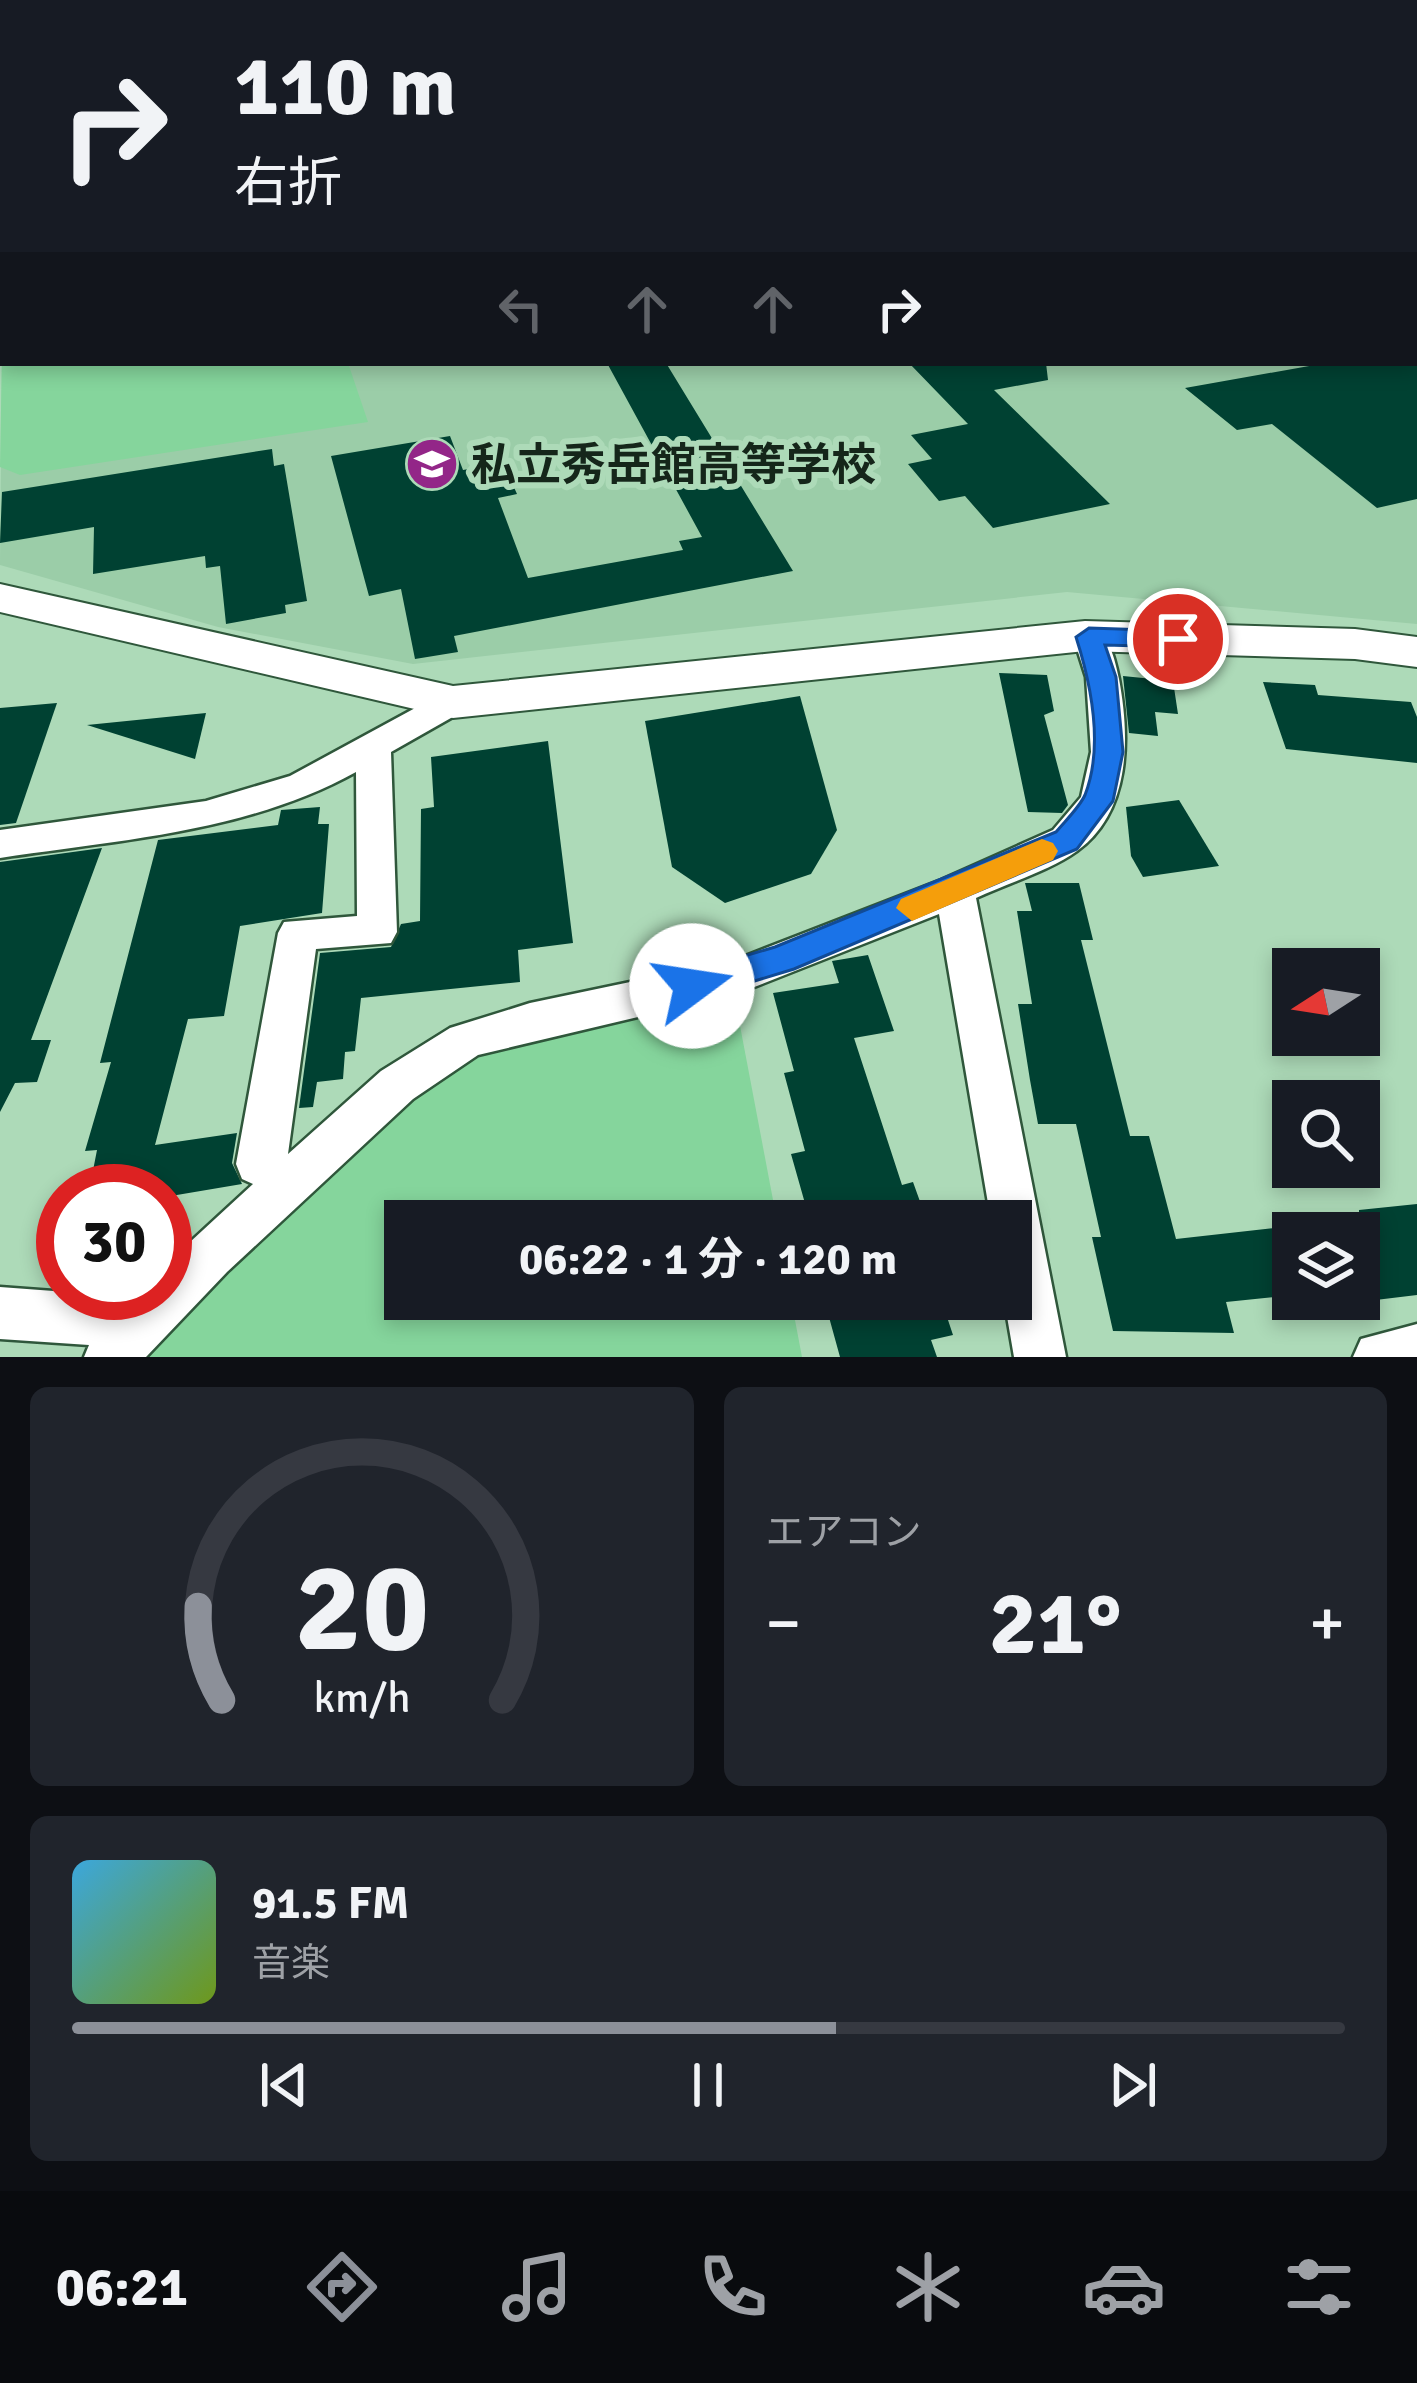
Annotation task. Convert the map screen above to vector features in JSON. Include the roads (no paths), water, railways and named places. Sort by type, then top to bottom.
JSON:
[{"type":"street","points":[[0,598],[453,702],[1089,637],[1354,644],[1417,652]]},
{"type":"street","points":[[0,1312],[127,1340],[397,1085],[464,1041],[530,1021],[739,976],[956,891],[1066,840],[1098,801],[1108,752],[1102,677],[1089,637]]},
{"type":"street","points":[[0,844],[206,814],[303,785],[453,702]]},
{"type":"street","points":[[293,1179],[259,1164],[298,933],[376,932],[373,746]]},
{"type":"street","points":[[956,891],[1040,1357]]},
{"type":"street","points":[[1379,1357],[1417,1350]]},
{"type":"place","name":"私立秀岳館高等学校","points":[[432,464]]}]
